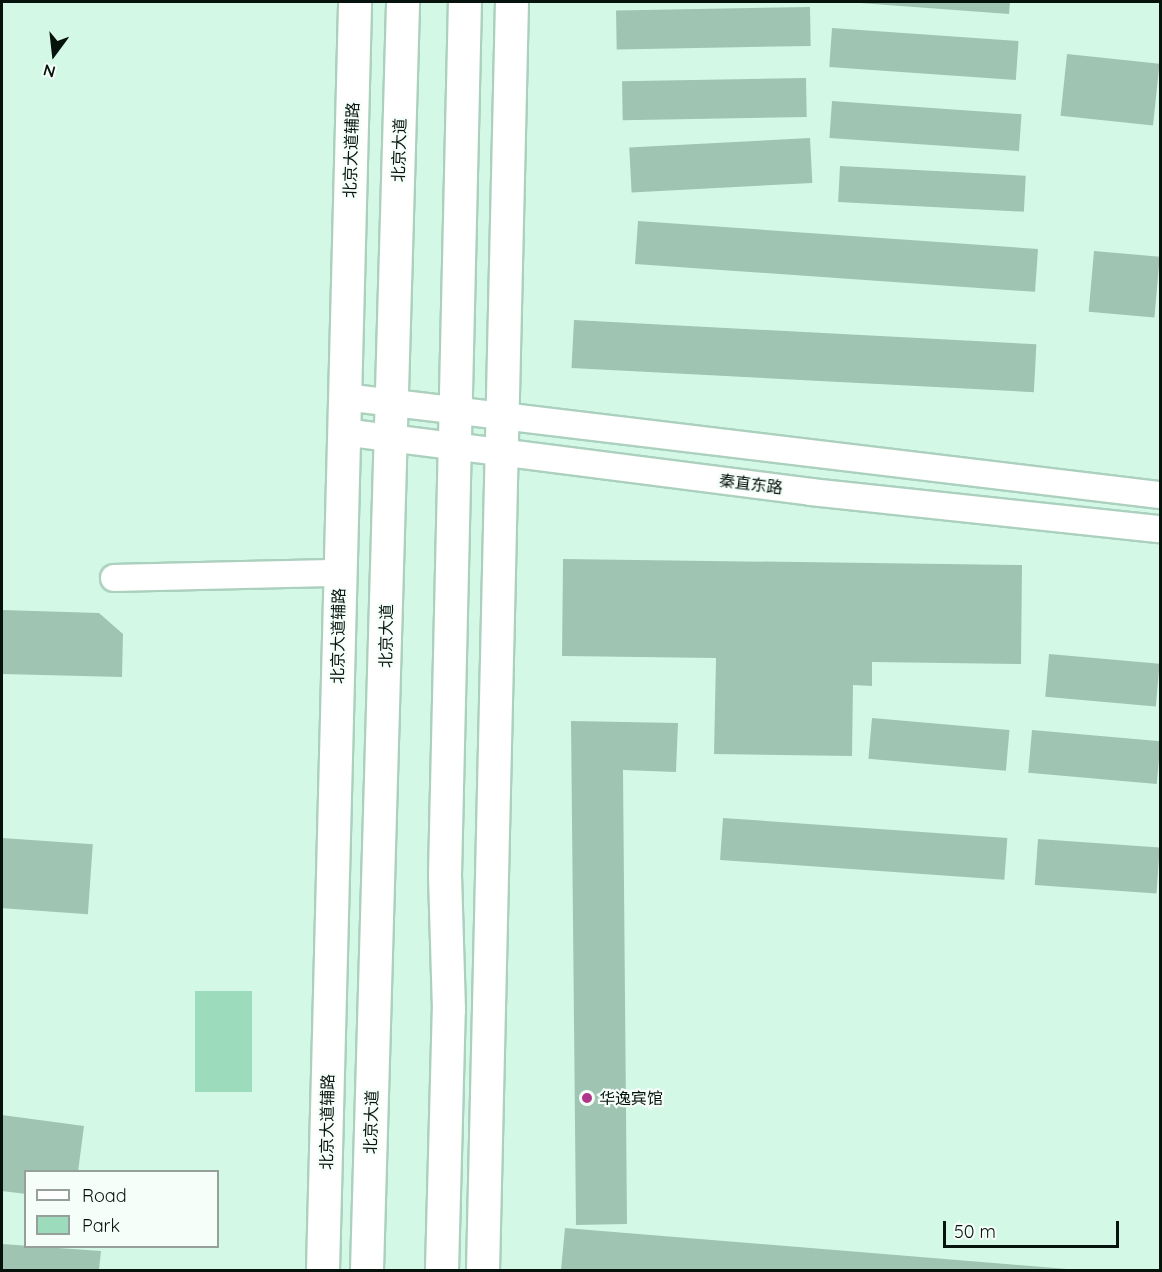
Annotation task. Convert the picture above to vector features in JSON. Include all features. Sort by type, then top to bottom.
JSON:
[{"type":"main road","name":"北京大道辅路","points":[[323,1270],[355,2]]},
{"type":"main road","name":"北京大道","points":[[367,1270],[403,2]]},
{"type":"main road","points":[[442,1270],[449,1010],[445,875],[465,2]]},
{"type":"main road","points":[[483,1270],[512,2]]},
{"type":"street","points":[[344,397],[1161,495]]},
{"type":"street","name":"秦直东路","points":[[343,432],[503,453],[1161,529]]},
{"type":"street","points":[[114,578],[340,573]]},
{"type":"green space","points":[[195,991],[252,991],[252,1092],[195,1092]]},
{"type":"building","points":[[846,2],[1010,2],[1009,14]]},
{"type":"building","points":[[810,7],[811,46],[617,49],[616,10]]},
{"type":"building","points":[[832,28],[1019,41],[1016,80],[829,67]]},
{"type":"building","points":[[1067,54],[1159,64],[1153,125],[1061,116]]},
{"type":"building","points":[[806,78],[807,117],[623,120],[622,81]]},
{"type":"building","points":[[832,101],[1022,114],[1019,151],[829,138]]},
{"type":"building","points":[[810,138],[812,183],[632,192],[629,147]]},
{"type":"building","points":[[840,166],[1026,176],[1024,212],[838,202]]},
{"type":"building","points":[[638,221],[1038,249],[1035,292],[635,264]]},
{"type":"building","points":[[1094,251],[1160,257],[1154,318],[1089,312]]},
{"type":"building","points":[[574,320],[1036,344],[1034,392],[571,368]]},
{"type":"building","points":[[563,559],[1022,565],[1021,664],[872,662],[872,686],[853,685],[852,756],[714,754],[716,658],[562,656]]},
{"type":"building","points":[[2,610],[99,613],[123,634],[122,677],[2,674]]},
{"type":"building","points":[[1049,654],[1160,664],[1156,707],[1045,697]]},
{"type":"building","points":[[872,718],[1009,730],[1006,771],[868,759]]},
{"type":"building","points":[[571,721],[678,723],[676,772],[623,770],[627,1224],[576,1225]]},
{"type":"building","points":[[1032,730],[1160,741],[1157,784],[1028,773]]},
{"type":"building","points":[[723,818],[1007,838],[1004,880],[720,860]]},
{"type":"building","points":[[2,838],[93,844],[88,914],[2,908]]},
{"type":"building","points":[[1038,839],[1160,848],[1156,893],[1035,885]]},
{"type":"building","points":[[2,1115],[84,1126],[78,1170],[24,1170],[24,1194],[2,1191]]},
{"type":"building","points":[[565,1228],[1067,1269],[1067,1270],[561,1270]]},
{"type":"building","points":[[2,1244],[24,1246],[24,1248],[101,1251],[99,1270],[2,1270]]},
{"type":"place","name":"华逸宾馆","points":[[587,1098]]}]
